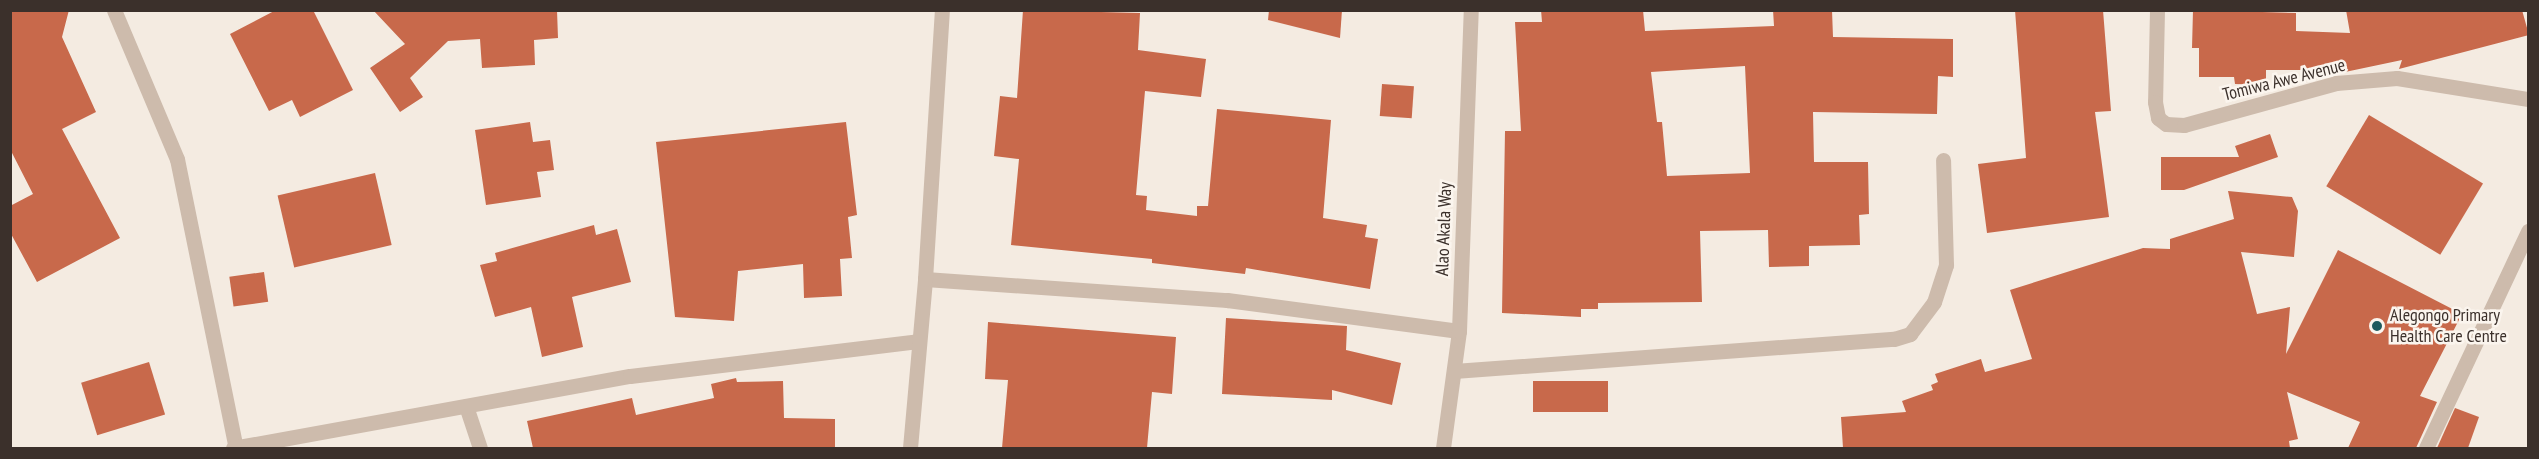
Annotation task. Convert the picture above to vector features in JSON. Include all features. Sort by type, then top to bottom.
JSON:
[{"type":"street","points":[[114,10],[177,159],[235,448],[630,376],[918,341]]},
{"type":"street","points":[[910,448],[925,279],[942,10]]},
{"type":"street","name":"Alao Akala Way","points":[[1443,448],[1460,331],[1471,10]]},
{"type":"street","name":"Tomiwa Awe Avenue","points":[[2157,10],[2155,102],[2158,118],[2166,124],[2184,125],[2336,83],[2397,78],[2529,99]]},
{"type":"street","points":[[1454,371],[1894,339],[1910,334],[1934,302],[1946,265],[1943,160]]},
{"type":"street","points":[[2426,448],[2529,231]]},
{"type":"street","points":[[925,279],[1227,300],[1460,331]]},
{"type":"street","points":[[466,406],[480,448]]},
{"type":"building","points":[[10,10],[69,10],[62,37],[96,112],[62,129],[120,238],[37,282],[10,232],[10,206],[33,194],[10,149]]},
{"type":"building","points":[[276,10],[313,10],[353,90],[300,117],[292,100],[269,111],[230,34]]},
{"type":"building","points":[[373,10],[557,10],[558,38],[534,40],[535,65],[482,68],[480,39],[448,41],[410,78],[423,97],[400,112],[370,68],[405,44]]},
{"type":"building","points":[[1023,10],[1140,13],[1138,50],[1206,59],[1201,97],[1145,91],[1136,195],[1147,196],[1146,210],[1197,216],[1197,206],[1208,206],[1217,109],[1331,120],[1323,218],[1367,225],[1365,237],[1378,239],[1370,289],[1246,268],[1245,274],[1152,263],[1152,259],[1011,245],[1019,159],[994,156],[1000,96],[1017,98]]},
{"type":"building","points":[[1269,10],[1342,10],[1340,38],[1268,20]]},
{"type":"building","points":[[1541,10],[1643,10],[1645,31],[1774,26],[1773,10],[1832,10],[1833,37],[1953,39],[1953,77],[1938,76],[1937,114],[1813,112],[1814,162],[1868,162],[1869,214],[1859,215],[1860,245],[1809,246],[1809,266],[1769,267],[1768,230],[1700,231],[1702,302],[1598,303],[1598,309],[1581,309],[1581,317],[1502,313],[1505,131],[1521,131],[1515,22],[1542,22]],"holes":[[[1745,66],[1750,173],[1667,176],[1662,122],[1657,122],[1651,72]]]},
{"type":"building","points":[[2015,10],[2103,10],[2111,111],[2095,112],[2109,217],[1987,233],[1978,164],[2026,158]]},
{"type":"building","points":[[2193,10],[2296,13],[2296,31],[2350,33],[2346,10],[2522,10],[2529,35],[2399,69],[2402,60],[2326,76],[2325,70],[2266,70],[2266,85],[2235,84],[2234,77],[2199,77],[2199,48],[2192,48]]},
{"type":"building","points":[[1382,84],[1414,86],[1412,118],[1380,116]]},
{"type":"building","points":[[2369,115],[2483,184],[2440,255],[2326,186]]},
{"type":"building","points":[[530,122],[533,142],[550,140],[554,170],[537,172],[541,197],[486,205],[475,130]]},
{"type":"building","points":[[846,122],[857,215],[848,217],[852,258],[840,259],[842,296],[804,298],[803,264],[738,271],[734,321],[675,317],[656,142]]},
{"type":"building","points":[[2270,134],[2278,157],[2184,190],[2161,190],[2161,157],[2239,157],[2235,146]]},
{"type":"building","points":[[375,173],[392,245],[294,268],[278,195]]},
{"type":"building","points":[[2228,191],[2292,197],[2298,211],[2294,257],[2241,252],[2257,314],[2290,307],[2286,354],[2338,250],[2462,314],[2420,396],[2437,402],[2416,448],[2348,448],[2360,422],[2287,392],[2298,439],[2289,441],[2290,448],[1843,448],[1841,417],[1906,412],[1902,401],[1933,390],[1931,385],[1938,382],[1935,374],[1981,359],[1985,372],[2032,359],[2010,290],[2143,248],[2170,249],[2170,239],[2234,219]]},
{"type":"building","points":[[594,225],[596,235],[617,229],[631,282],[572,297],[583,347],[542,357],[531,307],[495,317],[480,265],[497,261],[495,253]]},
{"type":"building","points":[[264,272],[268,302],[234,307],[229,277]]},
{"type":"building","points":[[1226,318],[1347,326],[1346,350],[1401,363],[1392,405],[1332,390],[1332,400],[1222,394]]},
{"type":"building","points":[[988,322],[1176,337],[1172,394],[1152,392],[1147,448],[1002,448],[1008,380],[985,379]]},
{"type":"building","points":[[149,362],[165,415],[97,435],[81,383]]},
{"type":"building","points":[[736,378],[737,382],[783,381],[784,418],[835,419],[835,448],[533,448],[527,421],[632,398],[636,415],[714,398],[711,384]]},
{"type":"building","points":[[1533,381],[1608,381],[1608,412],[1533,412]]},
{"type":"building","points":[[2455,408],[2479,417],[2468,448],[2437,448]]},
{"type":"place","name":"Alegongo Primary Health Care Centre","points":[[2377,326]]}]
